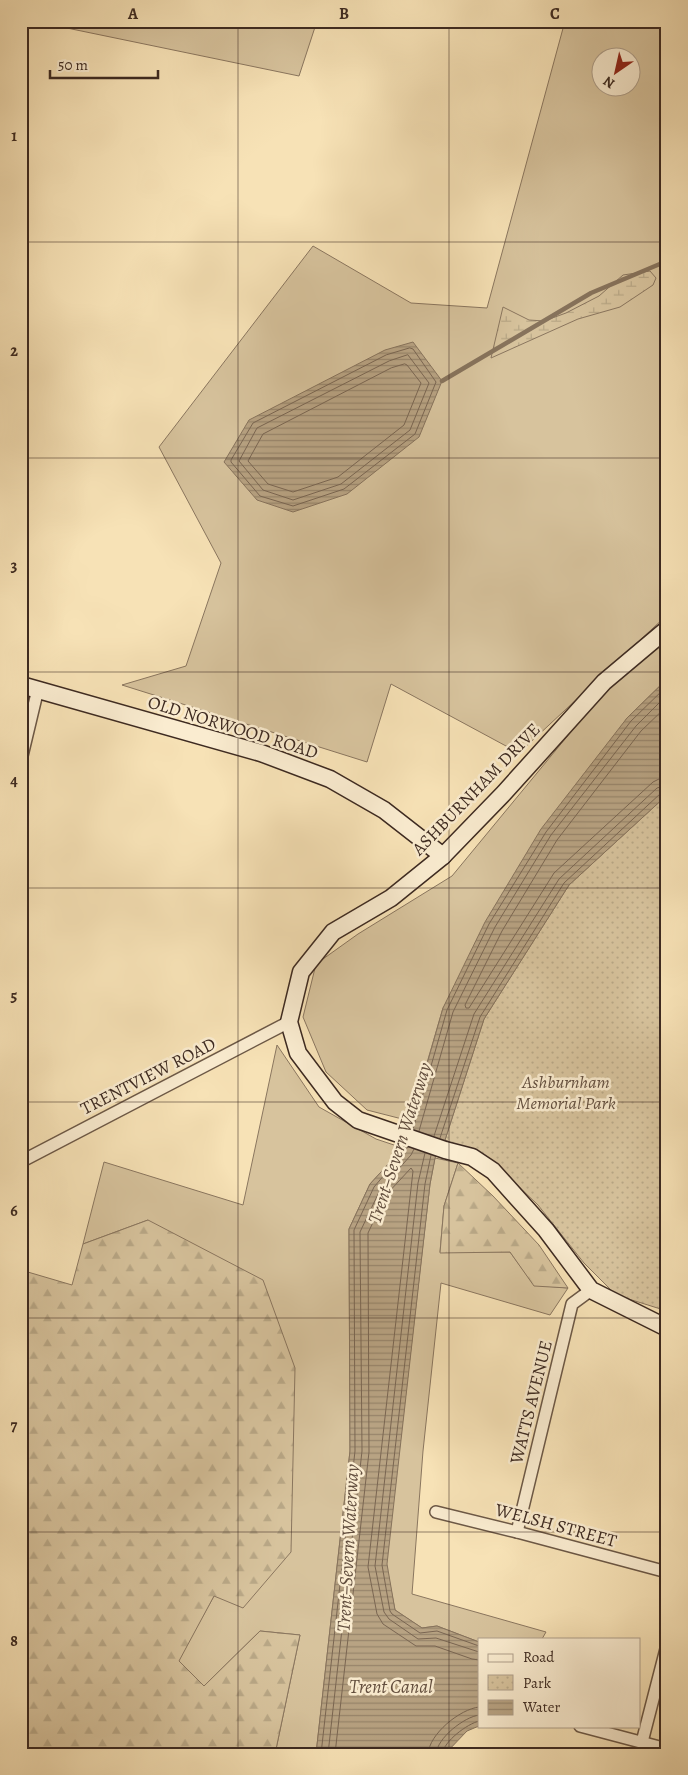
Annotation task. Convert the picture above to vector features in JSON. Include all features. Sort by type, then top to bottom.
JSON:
[{"type":"street","name":"ASHBURNHAM DRIVE","points":[[591,1290],[546,1230],[493,1171],[472,1157],[445,1150],[358,1120],[334,1102],[298,1053],[290,1022],[302,972],[333,932],[391,898],[443,856],[504,793],[604,682],[667,629]]},
{"type":"street","name":"OLD NORWOOD ROAD","points":[[21,685],[261,753],[330,779],[384,810],[443,856]]},
{"type":"street","points":[[21,760],[38,689]]},
{"type":"street","name":"TRENTVIEW ROAD","points":[[21,1159],[290,1022]]},
{"type":"street","points":[[591,1290],[667,1328]]},
{"type":"street","name":"WATTS AVENUE","points":[[517,1532],[572,1304],[591,1290]]},
{"type":"street","name":"WELSH STREET","points":[[436,1512],[667,1572]]},
{"type":"street","points":[[642,1742],[667,1645]]},
{"type":"street","points":[[588,1728],[667,1749]]},
{"type":"green space","points":[[33,21],[317,21],[299,76]]},
{"type":"green space","points":[[565,21],[667,21],[667,615],[519,753],[391,684],[367,762],[122,685],[186,666],[221,563],[159,447],[313,246],[411,303],[487,308]]},
{"type":"green space","points":[[650,271],[656,278],[653,285],[620,307],[578,319],[491,358],[503,307],[529,320],[544,321],[566,313],[599,296],[623,275]]},
{"type":"green space","points":[[667,637],[667,679],[627,718],[443,1008],[410,1121],[367,1110],[326,1072],[303,1017],[316,964],[358,934],[452,876],[603,693]]},
{"type":"green space","name":"Ashburnham Memorial Park","points":[[667,795],[667,1311],[616,1295],[584,1263],[538,1205],[493,1162],[445,1140],[484,1019],[569,885]]},
{"type":"green space","points":[[277,1045],[319,1107],[376,1139],[403,1148],[370,1184],[349,1229],[350,1451],[316,1754],[275,1754],[300,1635],[260,1631],[204,1686],[178,1661],[214,1596],[148,1220],[83,1244],[104,1162],[243,1205]]},
{"type":"green space","points":[[435,1158],[458,1163],[444,1206],[440,1252],[510,1252],[534,1285],[568,1288],[550,1315],[441,1283],[423,1451],[412,1594],[546,1632],[543,1638],[478,1638],[478,1642],[437,1626],[422,1628],[395,1610],[386,1564],[430,1184]]},
{"type":"green space","points":[[458,1163],[493,1196],[539,1245],[568,1288],[534,1286],[510,1252],[440,1253],[444,1206]]},
{"type":"green space","points":[[148,1220],[263,1280],[295,1368],[291,1552],[243,1608],[214,1596],[179,1661],[204,1686],[260,1631],[300,1635],[275,1754],[21,1754],[21,1270],[72,1285],[83,1244]]},
{"type":"water","points":[[413,342],[442,381],[419,437],[347,494],[293,512],[257,500],[224,462],[249,420],[385,350]]},
{"type":"water","name":"Trent Canal","points":[[667,679],[667,795],[569,885],[484,1019],[445,1140],[435,1158],[430,1184],[387,1564],[395,1610],[422,1628],[437,1626],[478,1642],[478,1726],[467,1731],[445,1754],[316,1754],[350,1451],[349,1229],[370,1184],[403,1148],[443,1008],[485,922],[541,829],[627,718]]},
{"type":"waterway","points":[[442,381],[591,293],[667,261]]},
{"type":"water label","name":"Trent–Severn Waterway","points":[[400,1143]]},
{"type":"water label","name":"Trent–Severn Waterway","points":[[348,1548]]}]
